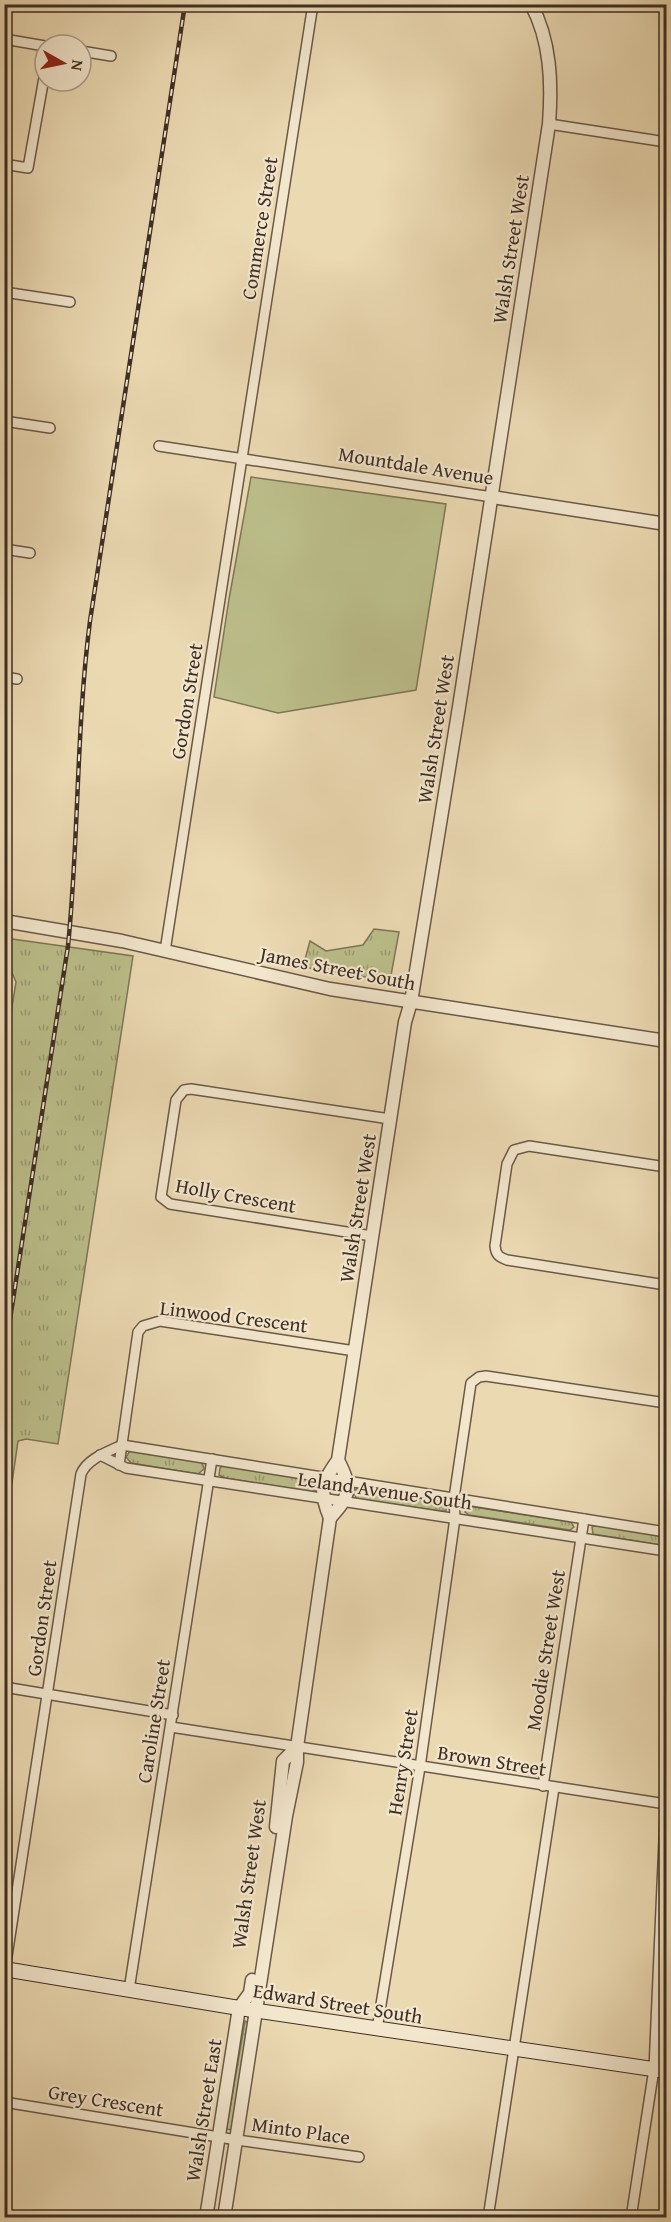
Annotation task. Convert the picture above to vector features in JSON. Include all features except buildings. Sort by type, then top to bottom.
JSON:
[{"type":"main road","name":"Edward Street South","points":[[4,1970],[239,2008],[660,2070]]},
{"type":"street","name":"Commerce Street","points":[[243,458],[313,4]]},
{"type":"street","name":"Walsh Street West","points":[[322,1499],[326,1477],[338,1460],[405,1022],[411,1002],[492,497],[549,124],[550,72],[545,40],[531,4]]},
{"type":"street","points":[[4,39],[33,44]]},
{"type":"street","points":[[93,53],[111,56]]},
{"type":"street","points":[[4,164],[28,168],[41,93]]},
{"type":"street","points":[[549,124],[666,142]]},
{"type":"street","points":[[4,292],[70,302]]},
{"type":"street","points":[[4,421],[50,428]]},
{"type":"street","name":"Mountdale Avenue","points":[[159,446],[666,524]]},
{"type":"street","name":"Gordon Street","points":[[165,951],[243,458]]},
{"type":"street","points":[[4,549],[30,553]]},
{"type":"street","points":[[4,677],[17,679]]},
{"type":"street","name":"James Street South","points":[[4,921],[111,939],[299,983],[666,1041]]},
{"type":"street","name":"Holly Crescent","points":[[372,1236],[170,1204],[161,1197],[176,1100],[184,1090],[191,1089],[390,1119]]},
{"type":"street","points":[[666,1167],[529,1146],[520,1147],[514,1150],[507,1164],[495,1246],[496,1253],[507,1260],[666,1285]]},
{"type":"street","name":"Linwood Crescent","points":[[119,1465],[138,1332],[151,1322],[160,1321],[355,1351]]},
{"type":"street","name":"Henry Street","points":[[378,2029],[420,1767],[455,1518],[454,1498],[471,1383],[479,1377],[486,1376],[666,1403]]},
{"type":"street","points":[[100,1455],[122,1445]]},
{"type":"street","name":"Leland Avenue South","points":[[122,1445],[666,1532]]},
{"type":"street","name":"Gordon Street","points":[[4,1970],[79,1486],[83,1469],[100,1455]]},
{"type":"street","name":"Leland Avenue South","points":[[100,1455],[126,1468],[666,1551]]},
{"type":"street","name":"Caroline Street","points":[[129,1990],[212,1459]]},
{"type":"street","points":[[322,1499],[330,1518],[345,1502],[348,1481],[338,1460]]},
{"type":"street","name":"Walsh Street West","points":[[255,2010],[286,1816],[297,1762],[297,1748],[330,1518]]},
{"type":"street","name":"Moodie Street West","points":[[543,1786],[584,1519]]},
{"type":"street","points":[[4,1686],[172,1715]]},
{"type":"street","name":"Brown Street","points":[[171,1727],[554,1788],[666,1801]]},
{"type":"street","name":"Walsh Street West","points":[[239,2008],[250,1993],[278,1814],[283,1761],[297,1748]]},
{"type":"street","points":[[488,2217],[554,1788]]},
{"type":"street","points":[[631,2217],[660,2070],[666,1801]]},
{"type":"street","name":"Walsh Street East","points":[[206,2217],[239,2008]]},
{"type":"street","name":"Walsh Street East","points":[[224,2217],[255,2024],[255,2010]]},
{"type":"street","name":"Grey Crescent","points":[[4,2102],[237,2140]]},
{"type":"street","name":"Minto Place","points":[[237,2140],[360,2157]]},
{"type":"green space","points":[[251,477],[446,504],[416,690],[278,713],[214,697]]},
{"type":"green space","points":[[374,929],[399,932],[390,981],[303,967],[310,941],[326,951],[363,945]]},
{"type":"green space","points":[[5,938],[133,956],[58,1444],[26,1439],[18,1441],[5,1532],[4,1057],[16,982],[5,960]]},
{"type":"green space","points":[[130,1451],[202,1462],[204,1469],[198,1474],[131,1463],[126,1457]]},
{"type":"green space","points":[[223,1466],[316,1480],[319,1488],[313,1492],[225,1478],[219,1475],[220,1468]]},
{"type":"green space","points":[[358,1488],[444,1502],[447,1503],[446,1511],[357,1499],[353,1492]]},
{"type":"green space","points":[[468,1506],[571,1522],[574,1527],[570,1530],[469,1515],[465,1512]]},
{"type":"green space","points":[[597,1525],[666,1536],[666,1546],[593,1534],[592,1527]]},
{"type":"green space","points":[[245,2021],[249,2023],[231,2130],[227,2129],[227,2126]]},
{"type":"railway","points":[[4,1358],[68,946],[82,702],[90,621],[185,4]]}]
